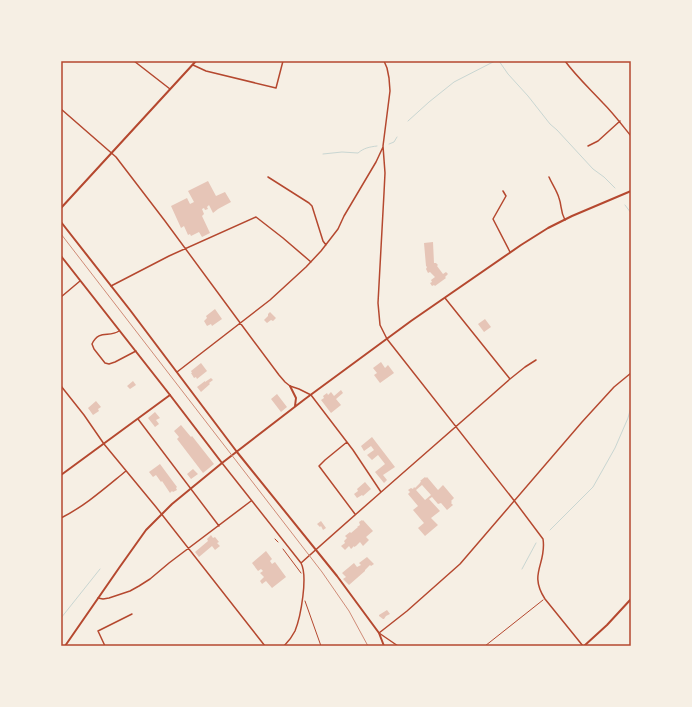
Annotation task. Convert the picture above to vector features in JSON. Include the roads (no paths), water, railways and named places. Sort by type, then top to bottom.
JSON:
[{"type":"main road","points":[[61,208],[196,61]]},
{"type":"main road","points":[[64,646],[146,530],[161,514],[190,488],[311,394],[444,297],[510,252],[548,228],[592,207],[631,191]]},
{"type":"main road","points":[[61,222],[237,452],[337,576],[379,633],[384,646]]},
{"type":"main road","points":[[61,256],[222,463]]},
{"type":"main road","points":[[290,386],[296,398],[295,406]]},
{"type":"main road","points":[[61,476],[170,395]]},
{"type":"main road","points":[[583,646],[607,625],[631,599]]},
{"type":"street","points":[[134,61],[170,89]]},
{"type":"street","points":[[192,65],[206,71],[276,88],[283,61]]},
{"type":"street","points":[[384,61],[387,68],[390,91],[383,146],[385,172],[378,303],[380,325],[386,339],[514,500],[543,539],[543,553],[537,577],[540,591],[583,646]]},
{"type":"street","points":[[565,61],[631,136]]},
{"type":"street","points":[[61,109],[116,157],[279,375],[290,386],[299,388],[311,394],[347,442],[381,492]]},
{"type":"street","points":[[588,146],[598,141],[620,122]]},
{"type":"street","points":[[177,372],[270,300],[311,262],[338,229],[350,205],[376,162],[383,146]]},
{"type":"street","points":[[268,177],[312,206],[323,241],[326,245]]},
{"type":"street","points":[[549,177],[561,202],[561,212],[565,220]]},
{"type":"street","points":[[503,191],[506,196],[493,219],[510,252]]},
{"type":"street","points":[[111,286],[256,217],[311,262]]},
{"type":"street","points":[[61,297],[80,281]]},
{"type":"street","points":[[444,297],[510,378]]},
{"type":"street","points":[[119,331],[116,333],[99,336],[92,344],[104,363],[109,364],[115,362],[136,351]]},
{"type":"street","points":[[301,563],[339,527],[456,427],[510,378],[536,360]]},
{"type":"street","points":[[398,646],[379,633],[407,611],[460,564],[514,500],[614,387],[631,372]]},
{"type":"street","points":[[61,386],[84,415],[104,444],[265,646]]},
{"type":"street","points":[[138,419],[219,526]]},
{"type":"street","points":[[347,442],[319,466],[356,514]]},
{"type":"street","points":[[222,463],[303,567],[304,592],[298,622],[295,631],[284,646]]},
{"type":"street","points":[[61,518],[78,508],[126,471]]},
{"type":"street","points":[[98,598],[109,598],[130,591],[139,586],[251,501]]},
{"type":"street","points":[[105,646],[98,630],[132,614]]},
{"type":"waterway","points":[[408,121],[454,82],[495,61]]},
{"type":"waterway","points":[[499,61],[550,124],[593,169],[615,188]]},
{"type":"waterway","points":[[389,144],[394,142],[397,137]]},
{"type":"waterway","points":[[323,154],[342,152],[358,153],[367,148],[377,146]]},
{"type":"waterway","points":[[625,205],[631,213]]},
{"type":"waterway","points":[[550,530],[593,487],[615,448],[628,418],[631,407]]},
{"type":"waterway","points":[[522,569],[536,543]]},
{"type":"waterway","points":[[61,618],[100,569]]},
{"type":"railway","points":[[61,234],[322,572],[349,611],[368,646]]}]
